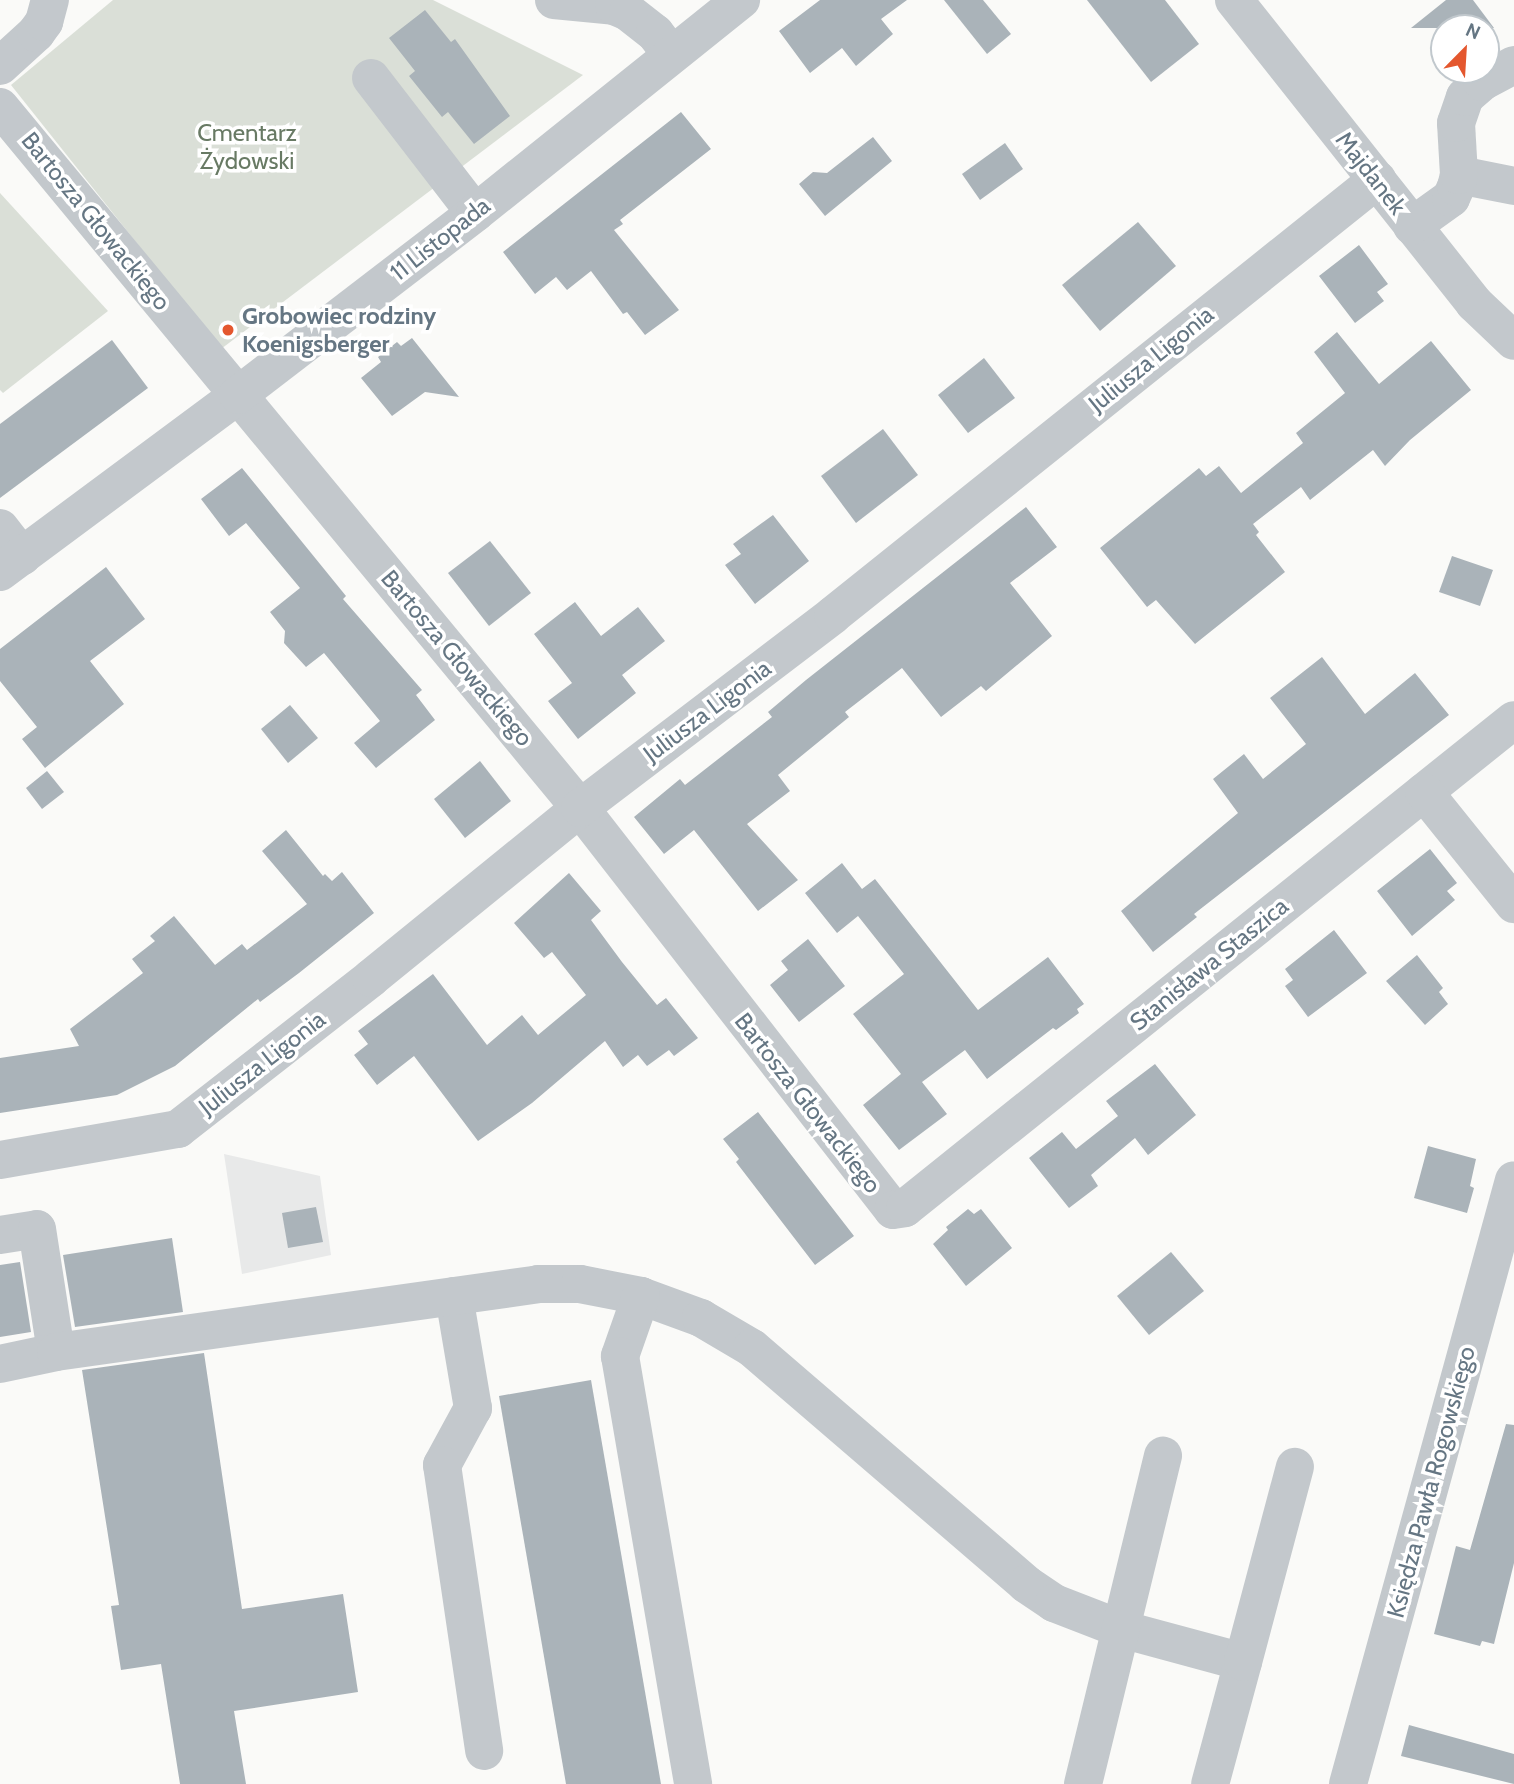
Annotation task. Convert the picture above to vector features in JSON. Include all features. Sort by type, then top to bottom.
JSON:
[{"type":"street","points":[[0,66],[36,33],[44,22],[50,0]]},
{"type":"street","points":[[554,0],[614,6],[628,12],[655,33],[671,54]]},
{"type":"street","name":"11 Listopada","points":[[7,552],[238,395],[475,213],[741,0]]},
{"type":"street","name":"Majdanek","points":[[1234,0],[1474,303],[1514,341]]},
{"type":"street","points":[[371,78],[475,213]]},
{"type":"street","points":[[1412,226],[1451,198],[1459,175],[1456,123],[1465,97],[1503,78]]},
{"type":"street","name":"Bartosza Głowackiego","points":[[0,107],[580,808],[888,1207],[899,1211],[905,1208]]},
{"type":"street","points":[[1459,175],[1514,186]]},
{"type":"street","name":"Juliusza Ligonia","points":[[0,1160],[178,1129],[372,978],[580,808],[833,615],[1377,180]]},
{"type":"street","name":"Stanisława Staszica","points":[[905,1208],[1514,720]]},
{"type":"street","points":[[1424,792],[1514,904]]},
{"type":"street","name":"Księdza Pawła Rogowskiego","points":[[1348,1784],[1514,1180]]},
{"type":"street","points":[[35,1230],[56,1352]]},
{"type":"street","points":[[0,1364],[56,1352],[454,1296],[559,1284],[580,1284],[641,1296],[701,1318],[752,1348],[1027,1584],[1066,1609],[1121,1629],[1243,1662]]},
{"type":"street","points":[[454,1296],[473,1408],[442,1465],[484,1751]]},
{"type":"street","points":[[641,1296],[620,1356],[693,1784]]},
{"type":"street","points":[[1083,1784],[1163,1457]]},
{"type":"street","points":[[1210,1784],[1296,1467]]},
{"type":"shaded area","points":[[224,1154],[320,1176],[331,1255],[242,1274]]},
{"type":"green space","name":"Cmentarz Żydowski","points":[[113,0],[433,0],[583,75],[221,349],[11,85]]},
{"type":"green space","points":[[0,193],[108,311],[3,393],[0,390]]},
{"type":"building","points":[[820,0],[907,0],[881,19],[893,34],[856,66],[842,48],[810,73],[779,31]]},
{"type":"building","points":[[944,0],[983,0],[1011,34],[987,54]]},
{"type":"building","points":[[1087,0],[1165,0],[1199,44],[1151,82]]},
{"type":"building","points":[[1446,0],[1473,0],[1484,14],[1430,14],[1430,28],[1411,28]]},
{"type":"building","points":[[425,10],[451,42],[455,39],[510,116],[474,144],[448,112],[442,117],[409,76],[415,71],[389,38]]},
{"type":"building","points":[[681,112],[711,149],[620,220],[623,224],[614,230],[679,310],[645,335],[627,312],[623,314],[591,271],[567,290],[556,277],[535,294],[503,252]]},
{"type":"building","points":[[873,137],[892,161],[825,216],[799,184],[813,172],[827,173]]},
{"type":"building","points":[[1005,143],[1023,169],[980,200],[962,174]]},
{"type":"building","points":[[1138,222],[1176,266],[1100,331],[1062,285]]},
{"type":"building","points":[[1359,245],[1388,284],[1377,292],[1384,301],[1355,323],[1319,276]]},
{"type":"building","points":[[1337,332],[1379,384],[1431,341],[1471,390],[1410,440],[1385,466],[1373,450],[1310,500],[1301,487],[1253,524],[1259,532],[1256,535],[1285,572],[1195,644],[1156,600],[1147,607],[1100,548],[1199,468],[1206,476],[1219,466],[1241,493],[1303,443],[1296,433],[1345,393],[1314,352]]},
{"type":"building","points":[[412,338],[459,397],[425,392],[392,416],[361,378],[381,362],[378,357],[397,342],[401,346]]},
{"type":"building","points":[[112,340],[148,388],[0,498],[0,424]]},
{"type":"building","points":[[984,358],[1015,398],[968,433],[938,395]]},
{"type":"building","points":[[883,429],[918,475],[856,523],[821,476]]},
{"type":"building","points":[[242,468],[346,596],[343,599],[422,690],[416,695],[435,720],[376,768],[354,743],[380,721],[324,653],[306,667],[284,643],[285,631],[270,612],[300,588],[246,523],[229,536],[201,499]]},
{"type":"building","points":[[1026,507],[1057,547],[1010,583],[1052,636],[986,691],[981,686],[941,717],[902,668],[845,712],[849,717],[778,775],[790,791],[747,824],[798,880],[758,911],[694,830],[664,854],[634,817],[680,779],[685,785],[772,717],[768,712],[806,680]]},
{"type":"building","points":[[773,515],[809,561],[755,604],[725,565],[741,554],[733,544]]},
{"type":"building","points":[[490,541],[531,593],[489,626],[448,573]]},
{"type":"building","points":[[1452,556],[1493,570],[1480,606],[1439,592]]},
{"type":"building","points":[[106,567],[145,619],[90,661],[124,704],[45,768],[22,739],[37,727],[0,681],[0,649]]},
{"type":"building","points":[[575,602],[601,636],[638,607],[665,641],[622,675],[636,693],[578,739],[548,701],[572,683],[534,634]]},
{"type":"building","points":[[1322,657],[1365,714],[1415,673],[1449,715],[1194,914],[1197,917],[1153,952],[1121,911],[1238,813],[1213,779],[1244,754],[1263,779],[1306,744],[1270,698]]},
{"type":"building","points":[[290,705],[318,738],[288,763],[261,729]]},
{"type":"building","points":[[480,761],[511,801],[465,838],[434,799]]},
{"type":"building","points":[[47,771],[64,792],[42,809],[26,788]]},
{"type":"building","points":[[286,830],[323,876],[325,874],[332,881],[342,872],[374,913],[260,1002],[258,999],[175,1066],[117,1095],[0,1113],[0,1058],[79,1046],[70,1029],[143,973],[132,959],[155,941],[150,936],[174,916],[215,965],[242,944],[247,950],[307,904],[262,851]]},
{"type":"building","points":[[1430,849],[1457,883],[1447,891],[1455,900],[1412,936],[1377,891]]},
{"type":"building","points":[[842,863],[862,889],[875,879],[978,1010],[1048,957],[1084,1004],[1077,1009],[1079,1013],[1056,1030],[1053,1028],[987,1079],[965,1050],[922,1082],[947,1114],[899,1150],[863,1105],[901,1074],[853,1014],[904,974],[858,916],[837,933],[805,893]]},
{"type":"building","points":[[569,873],[601,911],[591,920],[622,962],[657,1005],[666,998],[698,1038],[674,1056],[669,1050],[647,1066],[638,1055],[623,1067],[605,1041],[532,1103],[478,1141],[414,1056],[377,1085],[354,1055],[368,1044],[358,1031],[433,974],[487,1045],[522,1015],[538,1035],[586,995],[552,952],[544,958],[514,923]]},
{"type":"building","points":[[1334,930],[1367,973],[1308,1017],[1285,986],[1293,980],[1285,969]]},
{"type":"building","points":[[808,939],[845,986],[799,1022],[770,985],[788,970],[781,961]]},
{"type":"building","points":[[1417,955],[1443,988],[1439,992],[1448,1004],[1425,1025],[1386,981]]},
{"type":"building","points":[[1155,1064],[1196,1115],[1148,1155],[1135,1138],[1091,1175],[1098,1186],[1069,1208],[1029,1158],[1062,1132],[1076,1149],[1118,1116],[1106,1101]]},
{"type":"building","points":[[758,1112],[854,1236],[815,1265],[736,1162],[739,1159],[723,1139]]},
{"type":"building","points":[[1428,1146],[1476,1159],[1470,1186],[1474,1188],[1467,1213],[1414,1198]]},
{"type":"building","points":[[316,1207],[323,1242],[288,1248],[282,1213]]},
{"type":"building","points":[[968,1209],[974,1214],[981,1209],[1012,1248],[966,1286],[933,1244],[948,1230],[946,1227]]},
{"type":"building","points":[[172,1238],[183,1312],[75,1327],[63,1255]]},
{"type":"building","points":[[1171,1252],[1204,1291],[1149,1335],[1117,1296]]},
{"type":"building","points":[[20,1262],[31,1332],[0,1337],[0,1265]]},
{"type":"building","points":[[204,1353],[242,1609],[343,1594],[358,1692],[234,1711],[246,1784],[180,1784],[161,1664],[121,1670],[111,1606],[119,1605],[82,1370]]},
{"type":"building","points":[[591,1380],[661,1784],[566,1784],[499,1396]]},
{"type":"building","points":[[1506,1424],[1514,1425],[1514,1563],[1494,1644],[1482,1641],[1480,1646],[1434,1634],[1456,1546],[1470,1550]]},
{"type":"building","points":[[1409,1725],[1514,1754],[1514,1784],[1401,1756]]},
{"type":"place","name":"Grobowiec rodziny Koenigsberger","points":[[228,330]]}]
